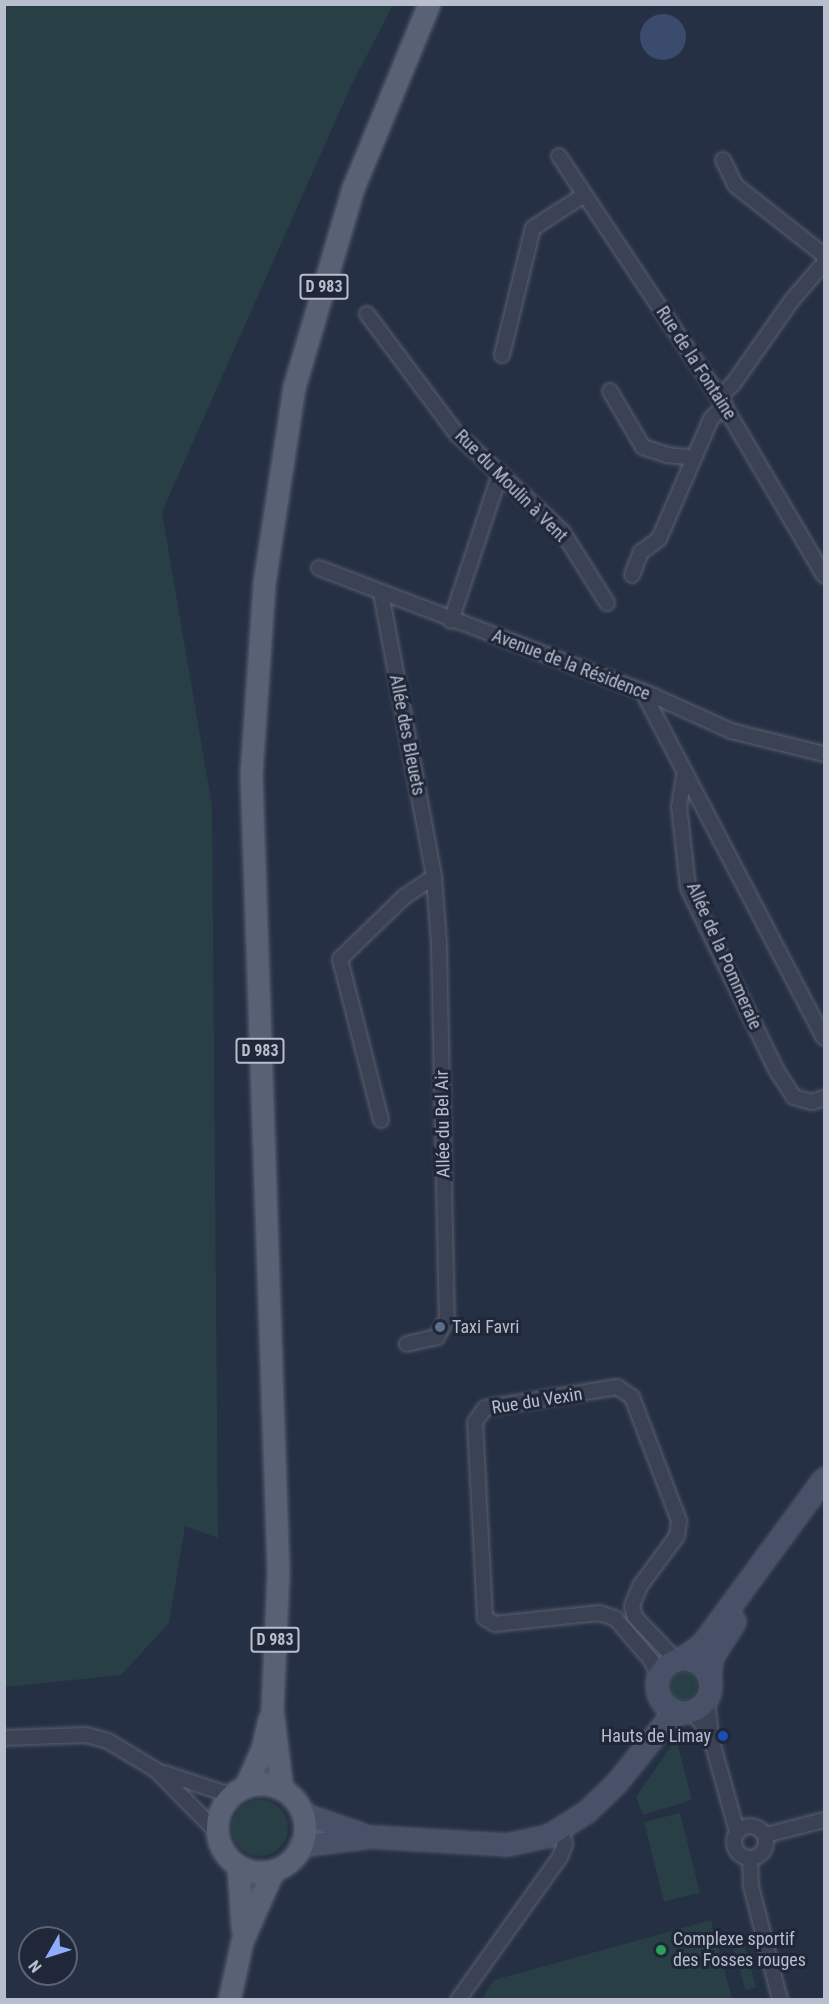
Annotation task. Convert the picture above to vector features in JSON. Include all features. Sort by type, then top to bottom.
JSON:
[{"type":"main road","name":"D 983","points":[[282,1789],[272,1710],[278,1571],[251,774],[264,583],[294,387],[353,188],[429,4]]},
{"type":"main road","points":[[595,1805],[656,1710],[658,1685],[679,1660],[703,1644],[825,1479]]},
{"type":"main road","points":[[300,1846],[370,1837],[507,1845],[561,1831],[595,1805],[668,1720],[707,1700],[715,1653],[825,1494]]},
{"type":"main road","points":[[679,1660],[699,1664],[710,1678]]},
{"type":"main road","points":[[658,1685],[669,1708],[684,1713]]},
{"type":"main road","name":"D 983","points":[[237,1791],[262,1749],[272,1710]]},
{"type":"main road","points":[[257,1784],[282,1789],[302,1814],[304,1830],[300,1846],[286,1865],[273,1871],[260,1873],[238,1866],[224,1850],[218,1833],[221,1805],[237,1791],[257,1784]]},
{"type":"main road","points":[[302,1814],[370,1837]]},
{"type":"main road","points":[[238,1866],[242,1941]]},
{"type":"main road","points":[[229,2000],[242,1941],[273,1871]]},
{"type":"street","name":"Rue de la Fontaine","points":[[559,156],[722,401],[825,575]]},
{"type":"street","points":[[723,160],[735,185],[825,255]]},
{"type":"street","points":[[502,356],[533,228],[584,195]]},
{"type":"street","points":[[632,575],[641,552],[659,539],[711,419],[722,401],[792,300],[825,263]]},
{"type":"street","name":"Rue du Moulin à Vent","points":[[367,314],[456,433],[562,531],[607,603]]},
{"type":"street","points":[[610,392],[643,447],[694,458]]},
{"type":"street","points":[[451,621],[500,474]]},
{"type":"street","name":"Avenue de la Résidence","points":[[319,568],[451,621],[643,692],[731,731],[825,754]]},
{"type":"street","name":"Allée des Bleuets","points":[[381,593],[434,878]]},
{"type":"street","points":[[643,692],[684,776],[825,1038]]},
{"type":"street","name":"Allée de la Pommeraie","points":[[684,776],[680,806],[688,888],[777,1071],[794,1097],[812,1102],[825,1098]]},
{"type":"street","points":[[381,1120],[340,959],[404,897],[434,878]]},
{"type":"street","name":"Allée du Bel Air","points":[[407,1344],[436,1337],[447,1319],[439,944],[434,878]]},
{"type":"street","name":"Rue du Vexin","points":[[658,1685],[651,1660],[615,1618],[599,1613],[495,1624],[485,1618],[475,1422],[485,1408],[617,1387],[632,1397],[679,1521],[677,1536],[640,1586],[632,1606],[635,1617],[679,1660]]},
{"type":"street","points":[[707,1700],[711,1738],[737,1832],[737,1851],[750,1858]]},
{"type":"street","points":[[684,1713],[700,1720],[711,1738]]},
{"type":"street","points":[[4,1738],[86,1735],[130,1751],[156,1770],[218,1833]]},
{"type":"street","points":[[156,1770],[237,1791]]},
{"type":"street","points":[[737,1832],[750,1825],[766,1835],[825,1820]]},
{"type":"street","points":[[458,2000],[560,1857],[565,1844],[561,1831]]},
{"type":"street","points":[[750,1858],[764,1851],[766,1835]]},
{"type":"street","points":[[750,1858],[751,1886],[780,2000]]},
{"type":"green space","points":[[5,4],[393,5],[351,86],[162,512],[212,806],[218,1538],[185,1526],[169,1623],[121,1675],[5,1687]]},
{"type":"green space","points":[[683,1672],[693,1676],[697,1686],[693,1696],[683,1700],[673,1696],[669,1686],[673,1676]]},
{"type":"green space","points":[[671,1746],[678,1746],[692,1800],[643,1815],[636,1797]]},
{"type":"green space","points":[[254,1800],[266,1800],[276,1804],[284,1812],[288,1828],[284,1844],[276,1852],[266,1856],[254,1856],[244,1852],[236,1844],[232,1834],[232,1822],[236,1812],[244,1804]]},
{"type":"green space","points":[[680,1813],[700,1893],[664,1902],[644,1822]]},
{"type":"green space","name":"Complexe sportif des Fosses rouges","points":[[711,1920],[732,1999],[482,1999],[494,1980]]},
{"type":"green space","points":[[744,1945],[756,1987],[746,1990],[733,1948]]},
{"type":"water","points":[[663,14],[679,21],[686,37],[679,53],[663,60],[647,53],[640,37],[647,21]]},
{"type":"place","name":"Taxi Favri","points":[[440,1327]]},
{"type":"place","name":"Hauts de Limay","points":[[723,1736]]},
{"type":"place","name":"Complexe sportif des Fosses rouges","points":[[661,1950]]}]
